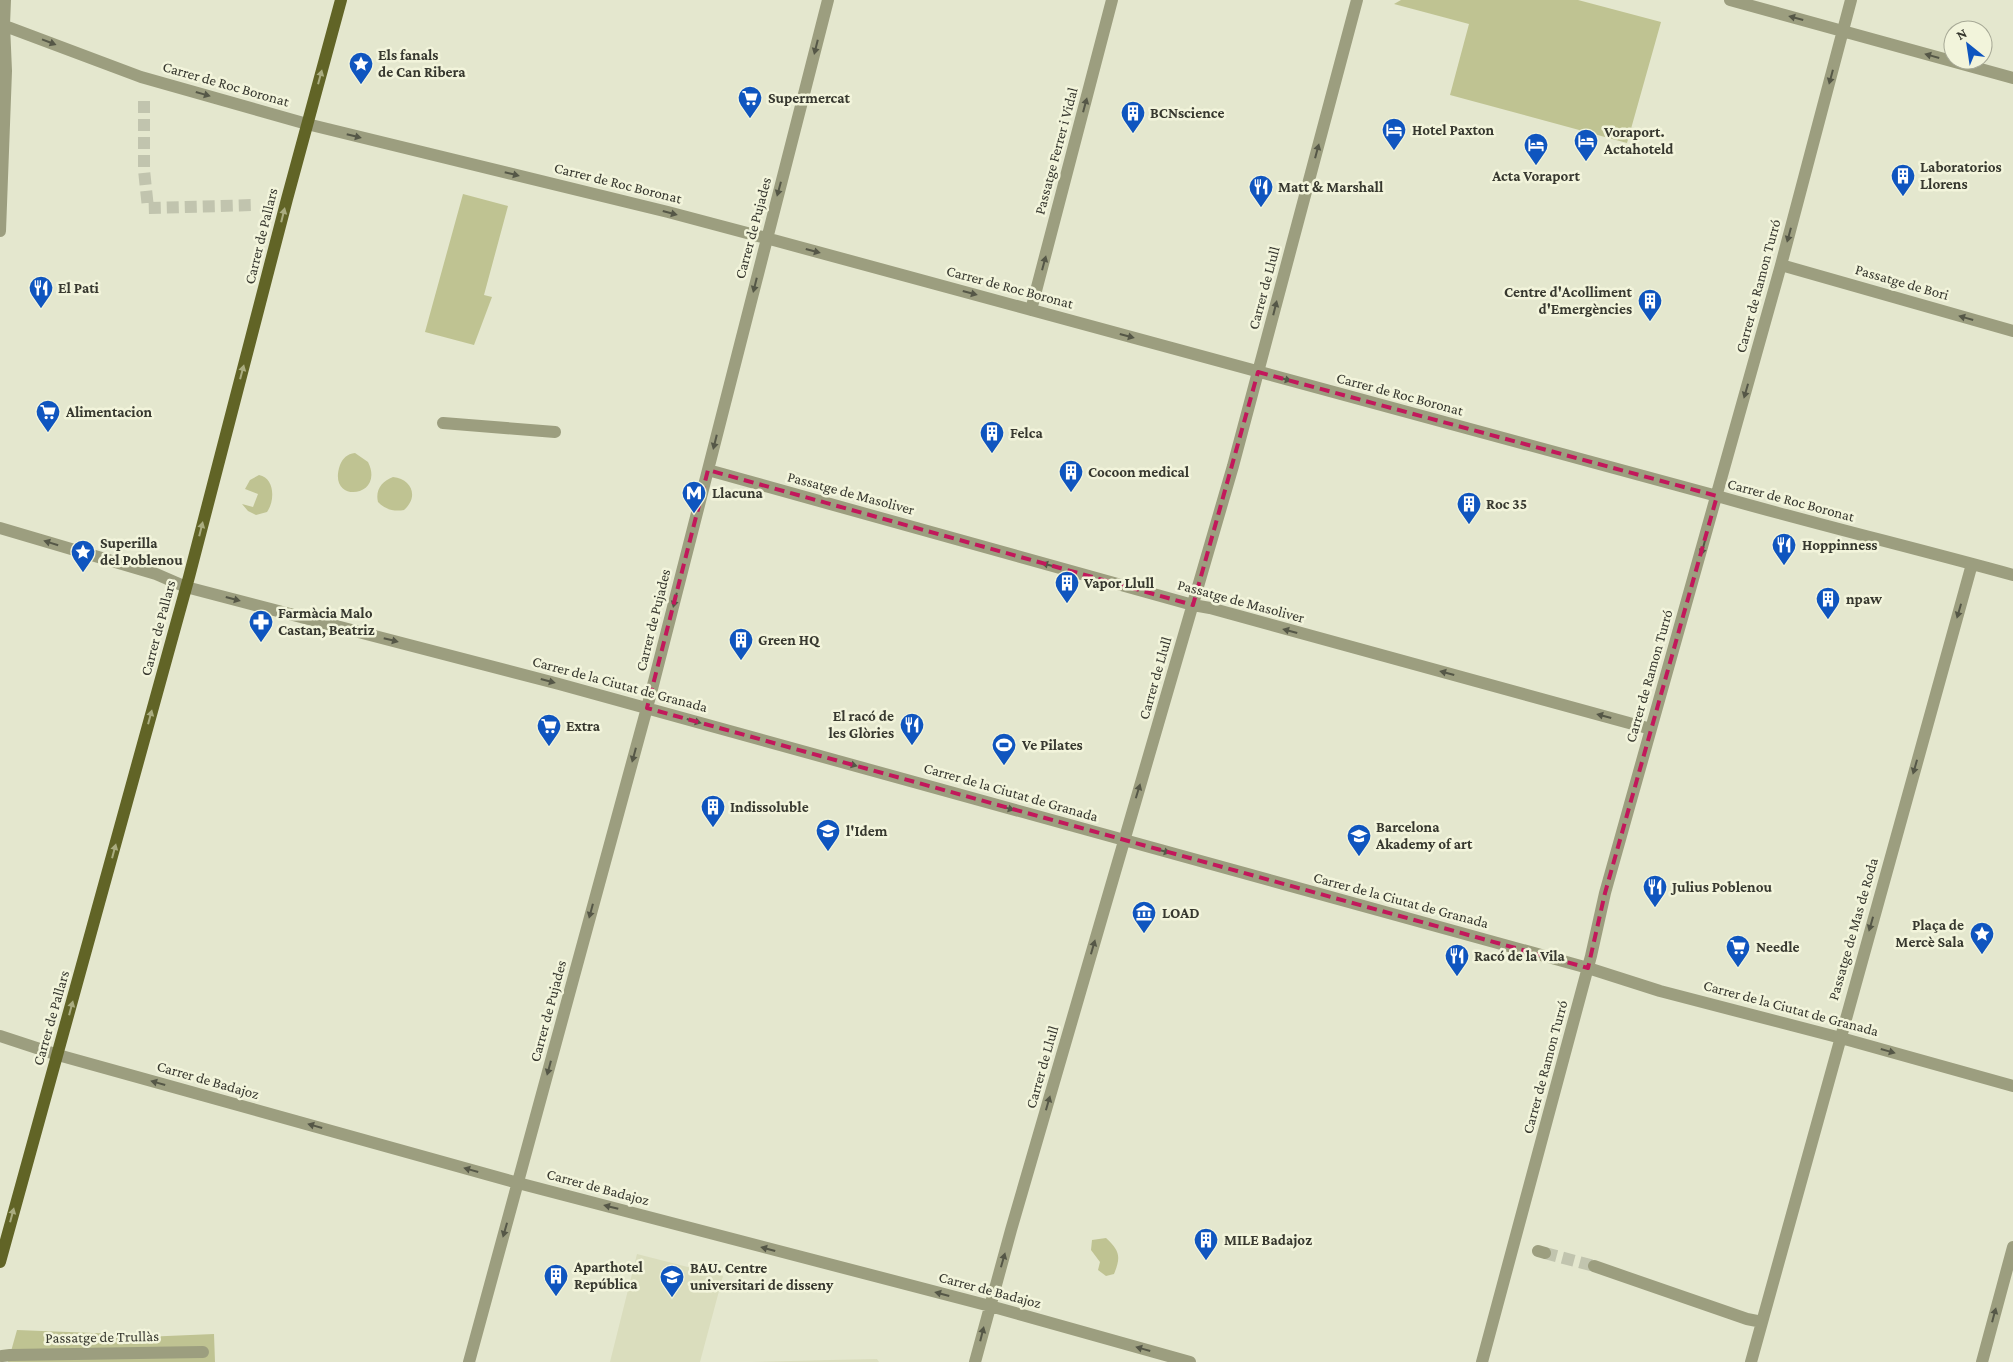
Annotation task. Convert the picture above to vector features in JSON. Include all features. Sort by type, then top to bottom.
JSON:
[{"type":"main road","name":"Carrer de Pallars","points":[[0,1262],[186,586],[341,0]]},
{"type":"street","points":[[0,231],[6,71],[2,24],[5,0]]},
{"type":"street","name":"Carrer de Pujades","points":[[469,1362],[647,708],[828,0]]},
{"type":"street","name":"Passatge Ferrer i Vidal","points":[[1031,310],[1112,0]]},
{"type":"street","name":"Carrer de Llull","points":[[976,1362],[990,1306],[1193,605],[1258,372],[1357,0]]},
{"type":"street","points":[[1730,0],[2013,78]]},
{"type":"street","name":"Carrer de Ramon Turró","points":[[1482,1362],[1588,968],[1605,892],[1782,264],[1851,0]]},
{"type":"street","name":"Carrer de Roc Boronat","points":[[2,24],[141,76],[307,124],[668,212],[1717,496],[1792,518],[2013,575]]},
{"type":"street","name":"Passatge de Bori","points":[[1782,264],[2013,331]]},
{"type":"street","points":[[443,423],[554,432]]},
{"type":"street","name":"Passatge de Masoliver","points":[[708,470],[1193,605],[1210,608],[1651,729]]},
{"type":"street","name":"Carrer de la Ciutat de Granada","points":[[0,528],[156,574],[186,586],[647,708],[1588,968],[1660,991],[1841,1038],[2013,1086]]},
{"type":"street","name":"Passatge de Mas de Roda","points":[[1752,1362],[1972,564]]},
{"type":"street","name":"Carrer de Badajoz","points":[[0,1036],[58,1055],[518,1183],[990,1306],[1190,1362]]},
{"type":"street","points":[[1982,1362],[2013,1247]]},
{"type":"street","points":[[1594,1266],[1747,1319],[1762,1322]]},
{"type":"street","name":"Passatge de Trullàs","points":[[2,1356],[10,1354],[203,1352]]},
{"type":"highlighted area","points":[[1258,372],[1717,496],[1605,893],[1588,968],[647,708],[708,470],[1193,605]]},
{"type":"shaded area","points":[[1401,0],[1578,0],[1661,22],[1627,143],[1450,95],[1469,24],[1394,4]]},
{"type":"shaded area","points":[[463,194],[508,206],[484,295],[492,297],[474,345],[425,332]]},
{"type":"shaded area","points":[[355,453],[368,462],[371,474],[369,483],[363,489],[356,492],[347,491],[341,486],[338,478],[342,460],[348,455]]},
{"type":"shaded area","points":[[259,475],[268,480],[271,485],[272,496],[267,512],[256,515],[248,511],[242,504],[253,507],[258,494],[245,489],[250,480]]},
{"type":"shaded area","points":[[393,477],[405,481],[411,489],[411,500],[404,510],[389,509],[378,502],[380,486]]},
{"type":"shaded area","points":[[1106,1238],[1117,1251],[1118,1263],[1114,1274],[1106,1276],[1098,1270],[1100,1262],[1091,1250],[1092,1240]]},
{"type":"shaded area","name":"BAU. Centre universitari de disseny","points":[[637,1254],[723,1276],[700,1362],[610,1362]]},
{"type":"shaded area","points":[[17,1330],[120,1334],[120,1338],[214,1334],[215,1362],[8,1362]]},
{"type":"shaded area","points":[[877,1359],[879,1362],[750,1362],[830,1360]]},
{"type":"tunnel","points":[[144,101],[144,170],[148,208],[255,205]]},
{"type":"tunnel","points":[[1545,1253],[1594,1266]]},
{"type":"place","name":"Els fanals de Can Ribera","points":[[361,85]]},
{"type":"place","name":"Supermercat","points":[[750,119]]},
{"type":"place","name":"BCNscience","points":[[1133,134]]},
{"type":"place","name":"Hotel Paxton","points":[[1394,151]]},
{"type":"place","name":"Voraport. Actahoteld","points":[[1586,162]]},
{"type":"place","name":"Acta Voraport","points":[[1536,166]]},
{"type":"place","name":"Laboratorios Llorens","points":[[1903,197]]},
{"type":"place","name":"Matt & Marshall","points":[[1261,208]]},
{"type":"place","name":"El Pati","points":[[41,309]]},
{"type":"place","name":"Centre d'Acolliment d'Emergències","points":[[1650,322]]},
{"type":"place","name":"Alimentacion","points":[[48,433]]},
{"type":"place","name":"Felca","points":[[992,454]]},
{"type":"place","name":"Cocoon medical","points":[[1071,493]]},
{"type":"place","name":"Llacuna","points":[[694,514]]},
{"type":"place","name":"Roc 35","points":[[1469,525]]},
{"type":"place","name":"Hoppinness","points":[[1784,566]]},
{"type":"place","name":"Superilla del Poblenou","points":[[83,573]]},
{"type":"place","name":"Vapor Llull","points":[[1067,604]]},
{"type":"place","name":"npaw","points":[[1828,620]]},
{"type":"place","name":"Farmàcia Malo Castan, Beatriz","points":[[261,643]]},
{"type":"place","name":"Green HQ","points":[[741,661]]},
{"type":"place","name":"El racó de les Glòries","points":[[912,746]]},
{"type":"place","name":"Extra","points":[[549,747]]},
{"type":"place","name":"Ve Pilates","points":[[1004,766]]},
{"type":"place","name":"Indissoluble","points":[[713,828]]},
{"type":"place","name":"l'Idem","points":[[828,852]]},
{"type":"place","name":"Barcelona Akademy of art","points":[[1359,857]]},
{"type":"place","name":"Julius Poblenou","points":[[1655,908]]},
{"type":"place","name":"LOAD","points":[[1144,934]]},
{"type":"place","name":"Plaça de Mercè Sala","points":[[1982,955]]},
{"type":"place","name":"Needle","points":[[1738,968]]},
{"type":"place","name":"Racó de la Vila","points":[[1457,977]]},
{"type":"place","name":"MILE Badajoz","points":[[1206,1261]]},
{"type":"place","name":"Aparthotel República","points":[[556,1297]]},
{"type":"place","name":"BAU. Centre universitari de disseny","points":[[672,1298]]}]
